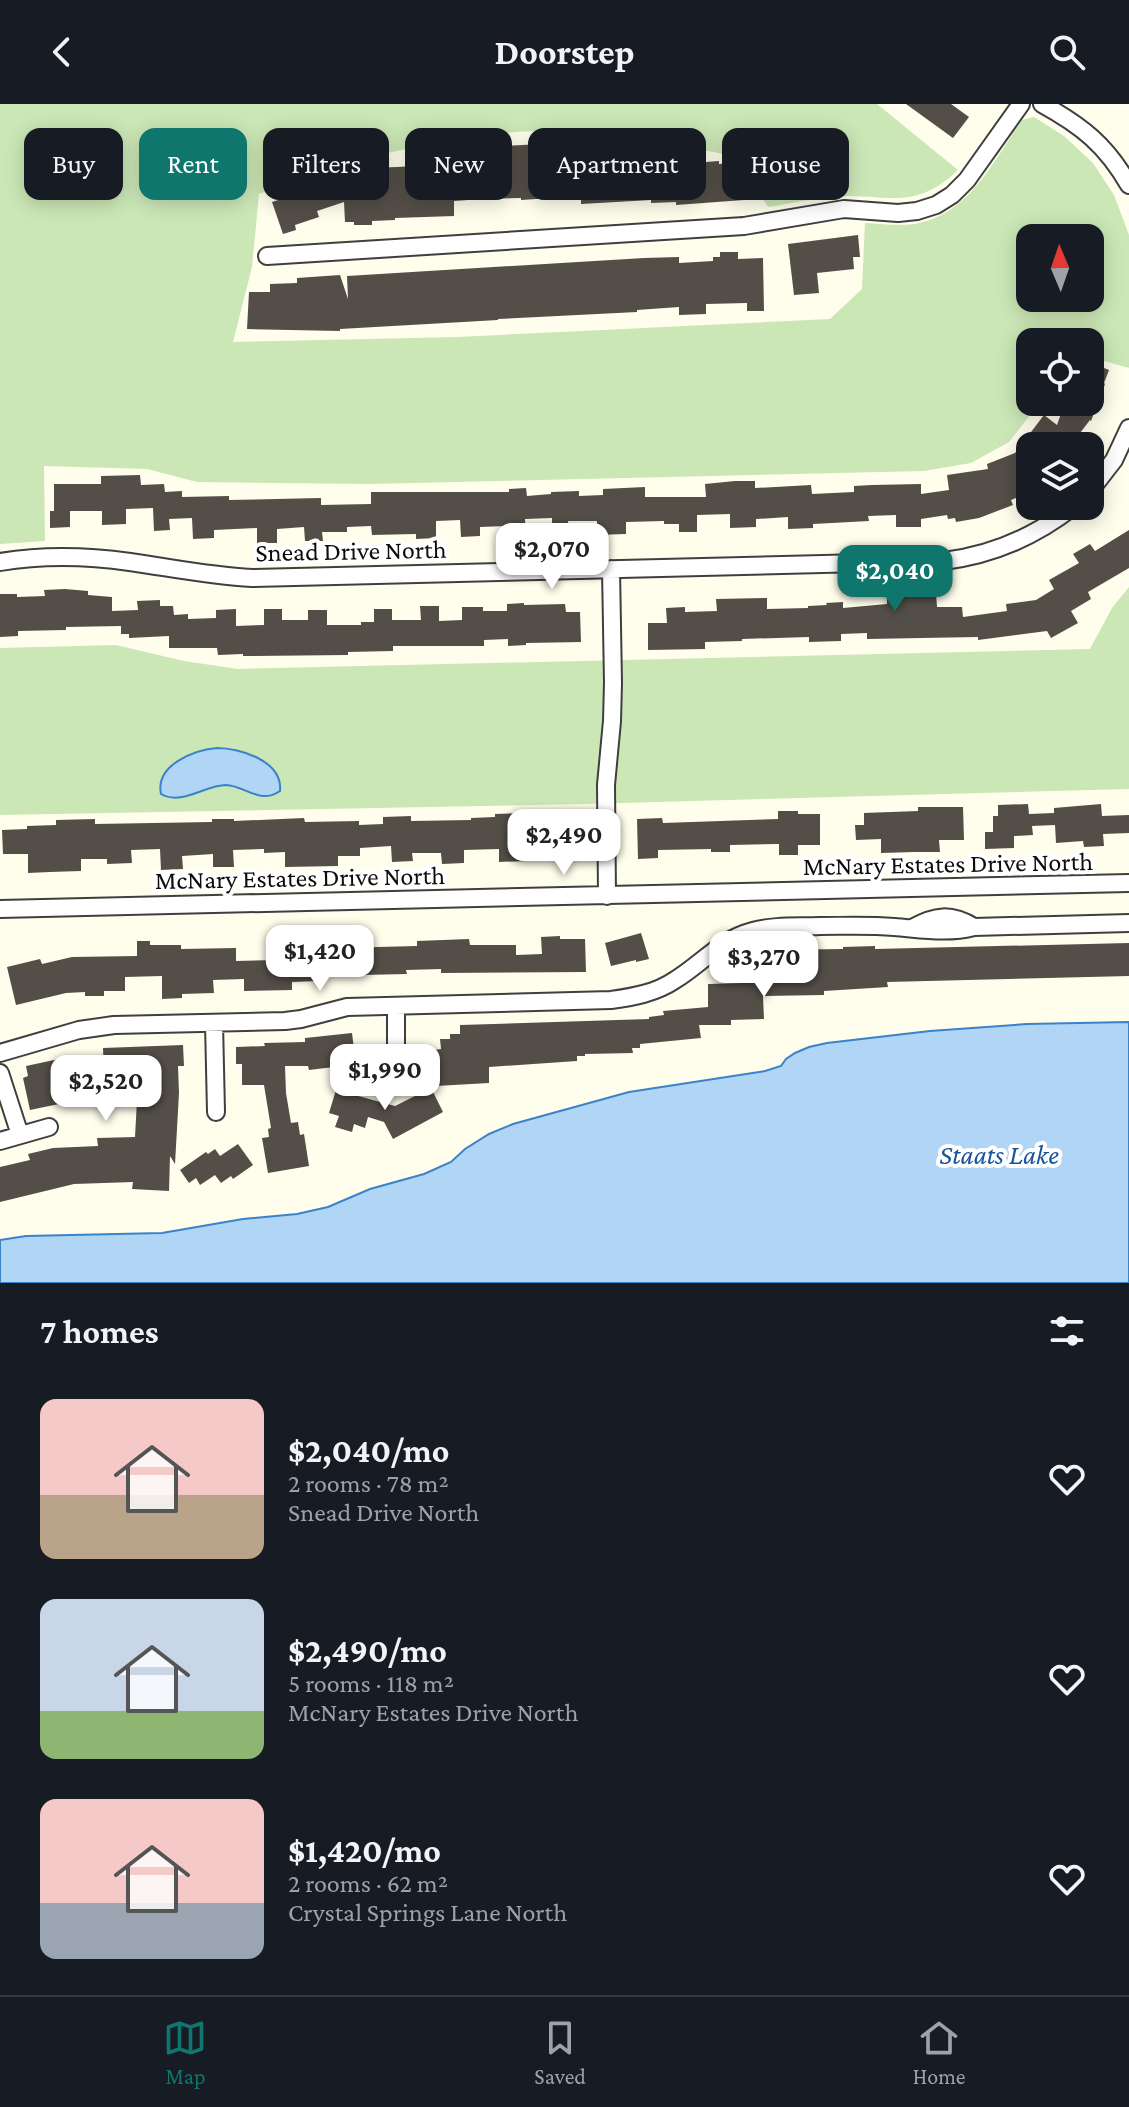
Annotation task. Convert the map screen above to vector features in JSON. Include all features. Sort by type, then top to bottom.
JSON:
[{"type":"street","points":[[267,256],[744,226],[844,209],[898,213],[917,211],[936,205],[967,180],[1021,104]]},
{"type":"street","points":[[1042,104],[1072,120],[1099,142],[1117,163],[1129,185]]},
{"type":"street","points":[[1104,473],[1114,460],[1129,428]]},
{"type":"street","name":"Snead Drive North","points":[[0,562],[51,557],[94,558],[217,577],[252,578],[944,561],[973,557],[1032,535],[1054,520]]},
{"type":"street","points":[[607,896],[606,785],[613,683],[611,569]]},
{"type":"street","name":"McNary Estates Drive North","points":[[0,909],[1129,883]]},
{"type":"street","points":[[0,1053],[93,1027],[114,1025],[285,1021],[347,1007],[611,1000],[636,996],[675,981],[715,948],[755,930],[879,926],[934,931],[1129,923]]},
{"type":"street","points":[[396,1006],[396,1066]]},
{"type":"street","points":[[214,1023],[216,1112]]},
{"type":"street","points":[[0,1073],[20,1135]]},
{"type":"street","points":[[0,1141],[49,1127]]},
{"type":"green space","points":[[0,104],[877,104],[958,170],[944,182],[919,195],[894,198],[849,196],[849,128],[722,128],[722,154],[706,151],[706,128],[528,128],[528,131],[512,132],[512,128],[405,128],[405,149],[389,153],[389,128],[263,128],[263,192],[259,194],[252,267],[233,342],[457,337],[830,319],[862,289],[865,223],[915,224],[951,210],[978,184],[1022,120],[1034,117],[1064,136],[1093,163],[1114,195],[1129,235],[1129,368],[1104,361],[1104,328],[1016,328],[1016,416],[1029,416],[1009,442],[971,463],[924,471],[369,484],[197,482],[147,469],[44,466],[45,541],[0,544]]},
{"type":"green space","points":[[763,200],[807,200],[768,207]]},
{"type":"green space","points":[[1129,587],[1129,789],[585,804],[0,815],[0,648],[116,645],[184,661],[238,669],[1090,649],[1112,608]]},
{"type":"water","points":[[217,748],[237,750],[267,764],[275,772],[280,791],[259,796],[226,785],[177,798],[161,794],[164,775],[170,767],[188,756]]},
{"type":"water","name":"Staats Lake","points":[[1129,1022],[1129,1283],[0,1283],[0,1240],[26,1236],[162,1233],[328,1207],[370,1189],[424,1174],[451,1162],[489,1134],[513,1124],[629,1092],[765,1071],[781,1066],[786,1059],[809,1047],[930,1031],[1027,1024]]},
{"type":"building","points":[[906,104],[951,104],[969,117],[953,138]]},
{"type":"building","points":[[512,145],[528,145],[528,200],[512,198]]},
{"type":"building","points":[[719,161],[722,164],[722,200],[744,200],[676,205],[676,202],[651,203],[651,200],[706,200],[706,162]]},
{"type":"building","points":[[389,167],[405,167],[405,200],[468,200],[454,201],[454,216],[395,218],[372,221],[372,225],[345,222],[344,202],[317,211],[319,217],[295,225],[296,230],[283,234],[272,202],[389,200]]},
{"type":"building","points":[[581,200],[651,200],[581,204]]},
{"type":"building","points":[[858,235],[860,257],[853,257],[854,269],[817,273],[819,293],[794,295],[788,244]]},
{"type":"building","points":[[720,252],[738,252],[738,259],[763,258],[764,311],[747,311],[747,303],[706,304],[706,314],[679,315],[679,307],[340,331],[247,329],[249,292],[270,292],[270,284],[297,283],[297,278],[340,275],[348,299],[347,276],[644,258],[679,257],[679,263],[713,261],[713,257],[720,257]]},
{"type":"building","points":[[1043,416],[1057,425],[1060,416],[1093,416],[1081,432],[1031,432]]},
{"type":"building","points":[[1015,453],[1016,498],[1011,500],[1013,505],[979,518],[956,522],[955,518],[948,519],[947,515],[921,519],[921,527],[896,527],[896,515],[868,516],[869,521],[813,524],[813,528],[788,529],[788,517],[756,519],[756,527],[730,528],[730,514],[697,515],[697,532],[679,532],[679,524],[664,524],[664,521],[626,522],[626,534],[597,535],[597,521],[568,521],[569,533],[552,533],[552,518],[525,519],[526,536],[507,537],[506,526],[480,527],[480,536],[461,537],[460,520],[436,521],[436,538],[416,539],[416,534],[372,535],[371,526],[347,527],[347,532],[322,532],[323,541],[305,541],[304,527],[277,529],[277,543],[257,543],[257,528],[214,530],[214,538],[193,539],[192,518],[169,519],[170,530],[154,531],[153,508],[126,509],[126,524],[102,525],[102,511],[70,511],[70,527],[50,528],[50,511],[54,511],[54,484],[101,484],[101,476],[140,475],[141,485],[164,484],[165,492],[182,491],[182,497],[229,496],[229,500],[321,498],[321,505],[371,504],[371,492],[509,492],[509,489],[526,488],[527,496],[579,491],[579,496],[603,495],[603,489],[645,487],[645,497],[706,497],[705,484],[735,481],[755,481],[755,488],[811,485],[812,494],[854,492],[854,486],[921,484],[921,494],[949,490],[947,475],[988,469],[987,464]]},
{"type":"building","points":[[1129,530],[1129,568],[1088,592],[1091,599],[1071,611],[1078,623],[1051,638],[1047,631],[978,640],[978,637],[867,639],[867,633],[841,634],[841,641],[809,642],[809,637],[742,639],[705,642],[705,649],[648,650],[648,623],[667,623],[666,608],[685,607],[685,612],[717,611],[716,599],[767,598],[767,609],[808,608],[843,602],[843,608],[887,604],[887,595],[936,593],[937,607],[962,607],[963,617],[1007,611],[1006,604],[1036,600],[1054,589],[1049,580],[1079,563],[1073,554],[1090,544],[1095,551]]},
{"type":"building","points":[[65,589],[112,597],[112,611],[138,610],[137,601],[160,600],[160,606],[173,606],[174,615],[188,614],[188,619],[216,618],[216,610],[236,609],[236,626],[264,625],[264,609],[282,609],[282,620],[308,620],[308,610],[327,610],[327,625],[361,625],[361,622],[374,622],[374,609],[392,609],[392,620],[421,620],[420,606],[439,606],[439,621],[462,620],[462,607],[507,611],[507,604],[565,604],[566,612],[580,612],[581,642],[508,646],[508,639],[484,640],[484,646],[393,646],[393,651],[348,652],[348,655],[243,656],[218,655],[217,648],[169,648],[169,636],[129,638],[129,634],[121,634],[121,626],[18,631],[18,636],[0,637],[0,594],[45,596],[44,590]]},
{"type":"building","points":[[1028,804],[1029,814],[1054,813],[1054,808],[1101,804],[1102,816],[1129,815],[1129,833],[1103,834],[1104,846],[1084,847],[1083,841],[1056,843],[1055,825],[1032,826],[1033,835],[1014,836],[1014,848],[985,849],[985,832],[993,832],[993,816],[998,816],[998,805]]},
{"type":"building","points":[[918,807],[963,807],[964,840],[939,840],[940,852],[881,853],[881,839],[856,840],[855,825],[864,825],[864,813],[918,811]]},
{"type":"building","points":[[778,811],[820,814],[820,845],[798,845],[798,855],[779,855],[779,844],[730,845],[730,852],[711,852],[711,849],[658,850],[658,858],[638,859],[637,819],[662,818],[663,823],[778,819]]},
{"type":"building","points":[[521,813],[522,823],[570,822],[571,845],[554,846],[554,860],[499,862],[499,849],[464,850],[464,863],[442,864],[441,853],[412,853],[413,861],[392,862],[391,846],[360,848],[360,856],[338,856],[338,866],[285,867],[285,852],[233,850],[234,867],[213,867],[213,854],[182,856],[183,869],[161,870],[160,849],[131,850],[132,863],[107,864],[107,859],[81,859],[81,871],[28,873],[28,854],[3,854],[2,830],[56,825],[56,820],[95,819],[95,824],[304,818],[305,822],[359,821],[359,825],[383,824],[383,817],[411,816],[411,821],[471,820],[495,817],[495,814]]},
{"type":"building","points":[[641,933],[649,959],[611,966],[605,943]]},
{"type":"building","points":[[560,936],[560,939],[585,939],[586,972],[441,973],[441,969],[406,970],[407,974],[318,976],[318,981],[292,982],[292,990],[244,991],[244,979],[213,980],[214,993],[182,994],[182,998],[162,999],[162,976],[125,977],[125,991],[104,991],[104,996],[85,996],[85,992],[66,993],[16,1005],[7,967],[40,959],[42,964],[72,957],[137,956],[137,941],[150,941],[150,945],[181,945],[181,949],[236,948],[236,961],[278,960],[278,954],[299,953],[299,946],[417,946],[417,941],[469,939],[470,945],[516,945],[516,955],[542,954],[541,937]]},
{"type":"building","points":[[1129,943],[1129,976],[887,982],[888,987],[824,991],[824,995],[763,996],[764,1019],[731,1020],[731,1025],[699,1025],[701,1038],[640,1044],[640,1048],[632,1048],[633,1053],[585,1054],[577,1056],[577,1061],[489,1067],[489,1083],[436,1086],[434,1050],[441,1049],[440,1039],[450,1039],[450,1034],[460,1034],[460,1025],[649,1019],[664,1015],[663,1011],[708,1007],[708,984],[742,983],[741,958],[771,957],[771,950]]},
{"type":"building","points":[[352,1033],[355,1057],[347,1058],[349,1074],[335,1076],[334,1067],[309,1070],[308,1066],[285,1066],[291,1123],[298,1122],[300,1135],[304,1134],[309,1166],[268,1173],[262,1138],[269,1137],[268,1129],[271,1128],[264,1085],[242,1085],[242,1064],[236,1064],[236,1047],[305,1042],[305,1038]]},
{"type":"building","points":[[183,1045],[184,1066],[178,1066],[175,1164],[170,1156],[169,1191],[132,1189],[133,1182],[74,1184],[0,1202],[0,1167],[30,1160],[28,1154],[53,1148],[98,1146],[97,1138],[135,1137],[137,1100],[83,1103],[83,1099],[30,1110],[23,1078],[28,1076],[26,1066],[68,1057],[71,1074],[104,1072],[103,1048]]},
{"type":"building","points":[[431,1088],[443,1112],[393,1139],[384,1122],[368,1117],[365,1128],[354,1124],[352,1132],[335,1127],[339,1116],[329,1113],[336,1090],[395,1106]]},
{"type":"building","points":[[238,1144],[253,1165],[233,1179],[231,1176],[221,1183],[215,1175],[200,1185],[196,1178],[189,1183],[180,1170],[206,1152],[208,1154],[215,1149],[220,1156]]}]
